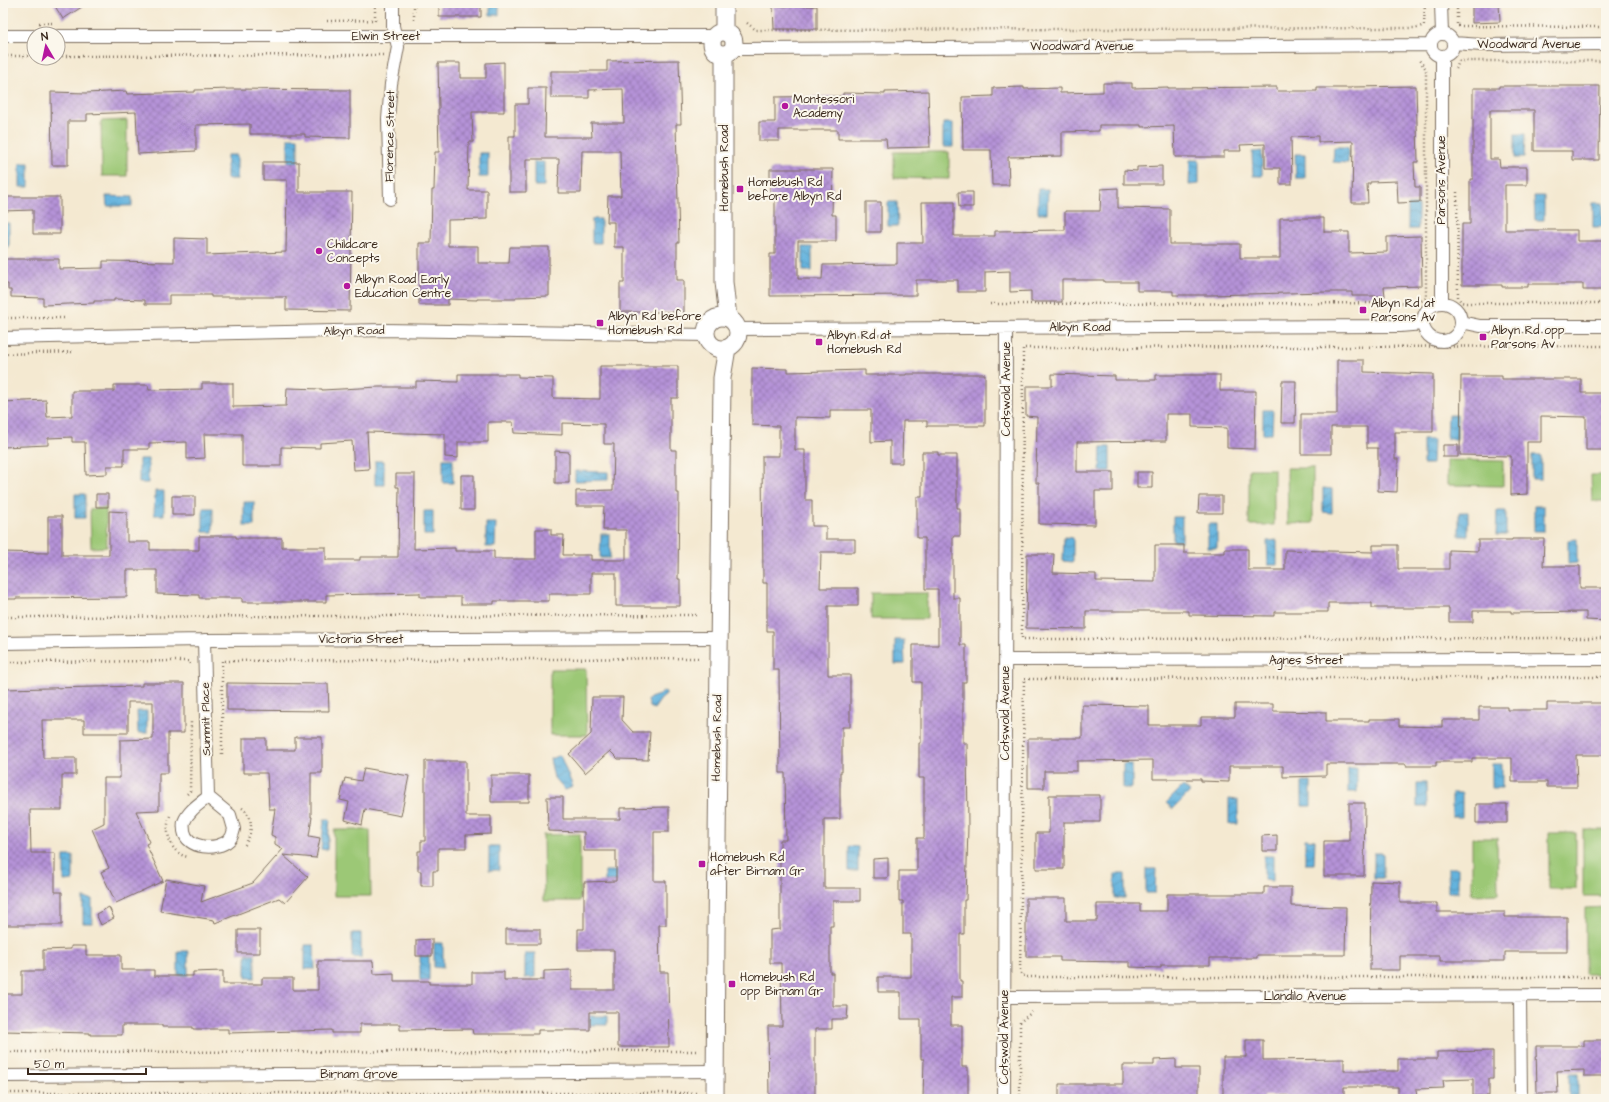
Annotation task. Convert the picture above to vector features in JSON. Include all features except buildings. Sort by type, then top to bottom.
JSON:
[{"type":"main road","points":[[724,3],[718,36],[712,46],[719,54],[729,51]]},
{"type":"main road","name":"Homebush Road","points":[[715,1099],[718,638],[722,348],[736,340],[728,321],[724,282],[729,51]]},
{"type":"main road","name":"Homebush Road","points":[[706,335],[708,325],[712,320],[728,321]]},
{"type":"main road","points":[[706,335],[711,344],[722,348]]},
{"type":"street","name":"Florence Street","points":[[390,199],[388,119],[391,84],[398,48],[393,26],[393,3]]},
{"type":"street","points":[[1442,3],[1442,34]]},
{"type":"street","points":[[1442,34],[1450,37],[1453,43],[1452,51],[1446,56],[1435,54],[1430,44],[1433,38],[1442,34]]},
{"type":"street","points":[[3,36],[26,36]]},
{"type":"street","name":"Elwin Street","points":[[66,36],[718,36]]},
{"type":"street","name":"Woodward Avenue","points":[[1453,43],[1482,45],[1606,44]]},
{"type":"street","name":"Woodward Avenue","points":[[729,51],[738,49],[1430,44]]},
{"type":"street","name":"Parsons Avenue","points":[[1442,56],[1442,303]]},
{"type":"street","points":[[1442,303],[1453,307],[1460,316],[1461,322],[1457,334],[1446,341],[1433,339],[1428,335],[1423,324],[1425,314],[1428,309],[1442,303]]},
{"type":"street","name":"Albyn Road","points":[[728,321],[1006,328],[1400,326],[1423,324]]},
{"type":"street","points":[[1461,322],[1480,326],[1606,326]]},
{"type":"street","name":"Cotswold Avenue","points":[[1004,1099],[1006,328]]},
{"type":"street","name":"Albyn Road","points":[[3,338],[384,330],[706,335]]},
{"type":"street","name":"Victoria Street","points":[[3,643],[204,640],[718,638]]},
{"type":"street","name":"Summit Place","points":[[204,640],[208,797]]},
{"type":"street","name":"Agnes Street","points":[[1006,660],[1606,659]]},
{"type":"street","points":[[208,797],[230,815],[234,829],[230,840],[221,845],[203,846],[192,843],[185,836],[183,823],[193,810],[208,797]]},
{"type":"street","name":"Llandilo Avenue","points":[[1004,997],[1606,995]]},
{"type":"street","points":[[1520,996],[1521,1099]]},
{"type":"street","name":"Birnam Grove","points":[[3,1076],[715,1071]]},
{"type":"path","points":[[375,3],[375,20]]},
{"type":"path","points":[[414,3],[414,20]]},
{"type":"path","points":[[747,23],[756,30],[1417,28],[1424,25],[1425,3]]},
{"type":"path","points":[[1457,3],[1457,26],[1606,27]]},
{"type":"path","points":[[66,56],[386,55]]},
{"type":"path","points":[[3,56],[26,56]]},
{"type":"path","points":[[990,304],[1418,303],[1426,298],[1426,69],[1419,59],[1417,59]]},
{"type":"path","points":[[1456,77],[1456,69],[1459,61],[1606,61]]},
{"type":"path","points":[[1457,187],[1458,297],[1461,302],[1606,303]]},
{"type":"path","points":[[3,318],[66,318]]},
{"type":"path","points":[[1606,346],[1024,348],[1022,639],[1606,638]]},
{"type":"path","points":[[3,354],[74,352]]},
{"type":"path","points":[[3,617],[699,615]]},
{"type":"path","points":[[222,757],[222,661],[699,658]]},
{"type":"path","points":[[3,662],[189,661],[191,667]]},
{"type":"path","points":[[1606,677],[1024,679],[1020,964],[1022,975],[1027,977],[1606,977]]},
{"type":"path","points":[[182,799],[190,790],[191,713]]},
{"type":"path","points":[[241,807],[246,811],[252,825],[249,839],[241,850]]},
{"type":"path","points":[[172,812],[167,823],[168,836],[173,848],[184,857],[190,858]]},
{"type":"path","points":[[1020,1099],[1020,1022],[1030,1012],[1038,1012]]},
{"type":"path","points":[[3,1052],[696,1051]]},
{"type":"path","points":[[1533,1092],[1542,1099]]},
{"type":"path","points":[[3,1094],[696,1093]]},
{"type":"green space","points":[[127,120],[127,176],[102,176],[101,121]]},
{"type":"green space","points":[[894,152],[949,152],[949,179],[894,178]]},
{"type":"green space","points":[[1447,460],[1503,461],[1503,486],[1447,485]]},
{"type":"green space","points":[[1287,468],[1313,468],[1313,523],[1288,524]]},
{"type":"green space","points":[[1249,469],[1274,469],[1274,525],[1249,525]]},
{"type":"green space","points":[[1591,475],[1606,475],[1606,501],[1592,501]]},
{"type":"green space","points":[[106,508],[107,547],[91,548],[90,509]]},
{"type":"green space","points":[[871,593],[927,593],[927,619],[871,619]]},
{"type":"green space","points":[[550,669],[586,669],[587,735],[550,735]]},
{"type":"green space","points":[[334,830],[370,830],[371,896],[334,896]]},
{"type":"green space","points":[[1583,830],[1606,830],[1606,896],[1583,896]]},
{"type":"green space","points":[[1549,833],[1576,833],[1576,889],[1549,889]]},
{"type":"green space","points":[[580,834],[580,901],[544,901],[543,835]]},
{"type":"green space","points":[[1472,838],[1497,838],[1498,894],[1472,895]]},
{"type":"green space","points":[[1606,907],[1606,974],[1585,974],[1585,908]]},
{"type":"water","points":[[490,3],[499,3],[499,15],[490,15]]},
{"type":"water","points":[[943,123],[953,123],[953,147],[943,147]]},
{"type":"water","points":[[1515,134],[1525,134],[1524,158],[1515,158]]},
{"type":"water","points":[[288,138],[298,138],[298,162],[288,162]]},
{"type":"water","points":[[1334,147],[1348,147],[1348,163],[1333,162]]},
{"type":"water","points":[[1262,151],[1262,176],[1253,176],[1252,152]]},
{"type":"water","points":[[479,153],[488,153],[488,177],[479,177]]},
{"type":"water","points":[[1295,154],[1305,154],[1305,178],[1296,178]]},
{"type":"water","points":[[227,155],[237,155],[237,179],[227,179]]},
{"type":"water","points":[[1190,160],[1199,160],[1199,184],[1189,185]]},
{"type":"water","points":[[534,162],[544,162],[544,186],[534,186]]},
{"type":"water","points":[[20,163],[29,163],[29,187],[20,187]]},
{"type":"water","points":[[1038,189],[1048,189],[1047,213],[1038,213]]},
{"type":"water","points":[[106,196],[132,197],[132,206],[107,206]]},
{"type":"water","points":[[1534,196],[1544,196],[1544,220],[1535,220]]},
{"type":"water","points":[[888,202],[897,202],[898,226],[888,226]]},
{"type":"water","points":[[1593,203],[1603,203],[1603,227],[1593,227]]},
{"type":"water","points":[[1408,205],[1418,205],[1418,229],[1408,229]]},
{"type":"water","points":[[592,219],[601,219],[601,243],[592,243]]},
{"type":"water","points":[[3,223],[9,223],[9,247],[3,247]]},
{"type":"water","points":[[803,247],[812,247],[812,271],[803,271]]},
{"type":"water","points":[[1263,410],[1273,410],[1272,434],[1263,434]]},
{"type":"water","points":[[1448,415],[1457,415],[1457,439],[1447,439]]},
{"type":"water","points":[[1423,440],[1433,440],[1432,464],[1423,464]]},
{"type":"water","points":[[1101,447],[1110,447],[1110,471],[1100,471]]},
{"type":"water","points":[[1532,455],[1541,455],[1541,479],[1532,479]]},
{"type":"water","points":[[139,459],[148,459],[148,483],[139,483]]},
{"type":"water","points":[[443,459],[453,459],[453,483],[443,483]]},
{"type":"water","points":[[375,461],[384,461],[384,485],[375,485]]},
{"type":"water","points":[[575,471],[608,472],[608,480],[575,481]]},
{"type":"water","points":[[1323,488],[1332,489],[1332,513],[1323,512]]},
{"type":"water","points":[[155,491],[164,491],[164,515],[154,515]]},
{"type":"water","points":[[75,494],[85,494],[85,518],[75,518]]},
{"type":"water","points":[[244,502],[254,502],[254,526],[244,526]]},
{"type":"water","points":[[1534,506],[1544,506],[1544,531],[1534,531]]},
{"type":"water","points":[[203,508],[213,508],[213,532],[203,532]]},
{"type":"water","points":[[424,511],[433,511],[433,535],[424,535]]},
{"type":"water","points":[[1497,511],[1506,511],[1506,535],[1496,535]]},
{"type":"water","points":[[1459,512],[1468,512],[1468,536],[1459,536]]},
{"type":"water","points":[[1173,517],[1182,517],[1182,541],[1173,541]]},
{"type":"water","points":[[486,523],[496,523],[495,547],[486,547]]},
{"type":"water","points":[[1208,524],[1217,524],[1217,548],[1208,548]]},
{"type":"water","points":[[601,534],[610,534],[610,558],[600,558]]},
{"type":"water","points":[[1064,537],[1073,538],[1073,562],[1063,561]]},
{"type":"water","points":[[1577,539],[1577,563],[1568,564],[1568,540]]},
{"type":"water","points":[[1277,540],[1277,565],[1268,565],[1267,541]]},
{"type":"water","points":[[895,640],[904,640],[905,664],[895,664]]},
{"type":"water","points":[[664,691],[666,692],[666,695],[654,709],[650,707],[648,701],[650,698],[659,695]]},
{"type":"water","points":[[137,711],[147,711],[147,733],[138,733]]},
{"type":"water","points":[[560,755],[573,787],[565,790],[554,778],[550,759]]},
{"type":"water","points":[[1123,764],[1132,764],[1132,788],[1123,788]]},
{"type":"water","points":[[1492,764],[1502,764],[1502,788],[1492,788]]},
{"type":"water","points":[[1348,768],[1357,768],[1357,792],[1348,792]]},
{"type":"water","points":[[1302,782],[1311,782],[1311,806],[1302,806]]},
{"type":"water","points":[[1417,783],[1426,783],[1427,807],[1417,807]]},
{"type":"water","points":[[1183,786],[1190,792],[1173,809],[1166,803]]},
{"type":"water","points":[[1452,793],[1462,793],[1462,817],[1452,817]]},
{"type":"water","points":[[1229,799],[1238,800],[1238,824],[1229,824]]},
{"type":"water","points":[[324,819],[330,819],[327,850],[321,849]]},
{"type":"water","points":[[1305,839],[1315,840],[1314,864],[1305,864]]},
{"type":"water","points":[[489,846],[499,846],[499,870],[489,870]]},
{"type":"water","points":[[849,846],[858,847],[858,871],[849,871]]},
{"type":"water","points":[[1374,853],[1383,853],[1383,878],[1374,878]]},
{"type":"water","points":[[64,856],[73,856],[73,880],[64,881]]},
{"type":"water","points":[[1264,856],[1273,856],[1273,881],[1264,880]]},
{"type":"water","points":[[1448,868],[1458,868],[1458,892],[1448,892]]},
{"type":"water","points":[[1146,869],[1156,869],[1155,893],[1146,893]]},
{"type":"water","points":[[605,871],[629,871],[629,880],[605,881]]},
{"type":"water","points":[[1115,874],[1125,874],[1125,898],[1115,898]]},
{"type":"water","points":[[83,898],[92,899],[92,923],[83,923]]},
{"type":"water","points":[[352,933],[361,933],[361,958],[352,957]]},
{"type":"water","points":[[434,943],[443,943],[443,968],[434,967]]},
{"type":"water","points":[[305,945],[314,945],[315,969],[305,969]]},
{"type":"water","points":[[178,951],[188,951],[188,975],[178,975]]},
{"type":"water","points":[[525,953],[535,953],[535,977],[525,978]]},
{"type":"water","points":[[246,954],[255,954],[255,978],[246,978]]},
{"type":"water","points":[[420,956],[429,956],[429,980],[420,980]]},
{"type":"water","points":[[583,1016],[607,1016],[607,1025],[583,1025]]},
{"type":"water","points":[[1569,1073],[1578,1073],[1578,1097],[1569,1097]]},
{"type":"place","name":"Montessori Academy","points":[[785,106]]},
{"type":"place","name":"Homebush Rd before Albyn Rd","points":[[740,189]]},
{"type":"place","name":"Childcare Concepts","points":[[319,251]]},
{"type":"place","name":"Albyn Road Early Education Centre","points":[[347,286]]},
{"type":"place","name":"Albyn Rd at Parsons Av","points":[[1363,310]]},
{"type":"place","name":"Albyn Rd before Homebush Rd","points":[[600,323]]},
{"type":"place","name":"Albyn Rd opp Parsons Av","points":[[1483,337]]},
{"type":"place","name":"Albyn Rd at Homebush Rd","points":[[819,342]]},
{"type":"place","name":"Homebush Rd after Birnam Gr","points":[[702,864]]},
{"type":"place","name":"Homebush Rd opp Birnam Gr","points":[[732,984]]}]
